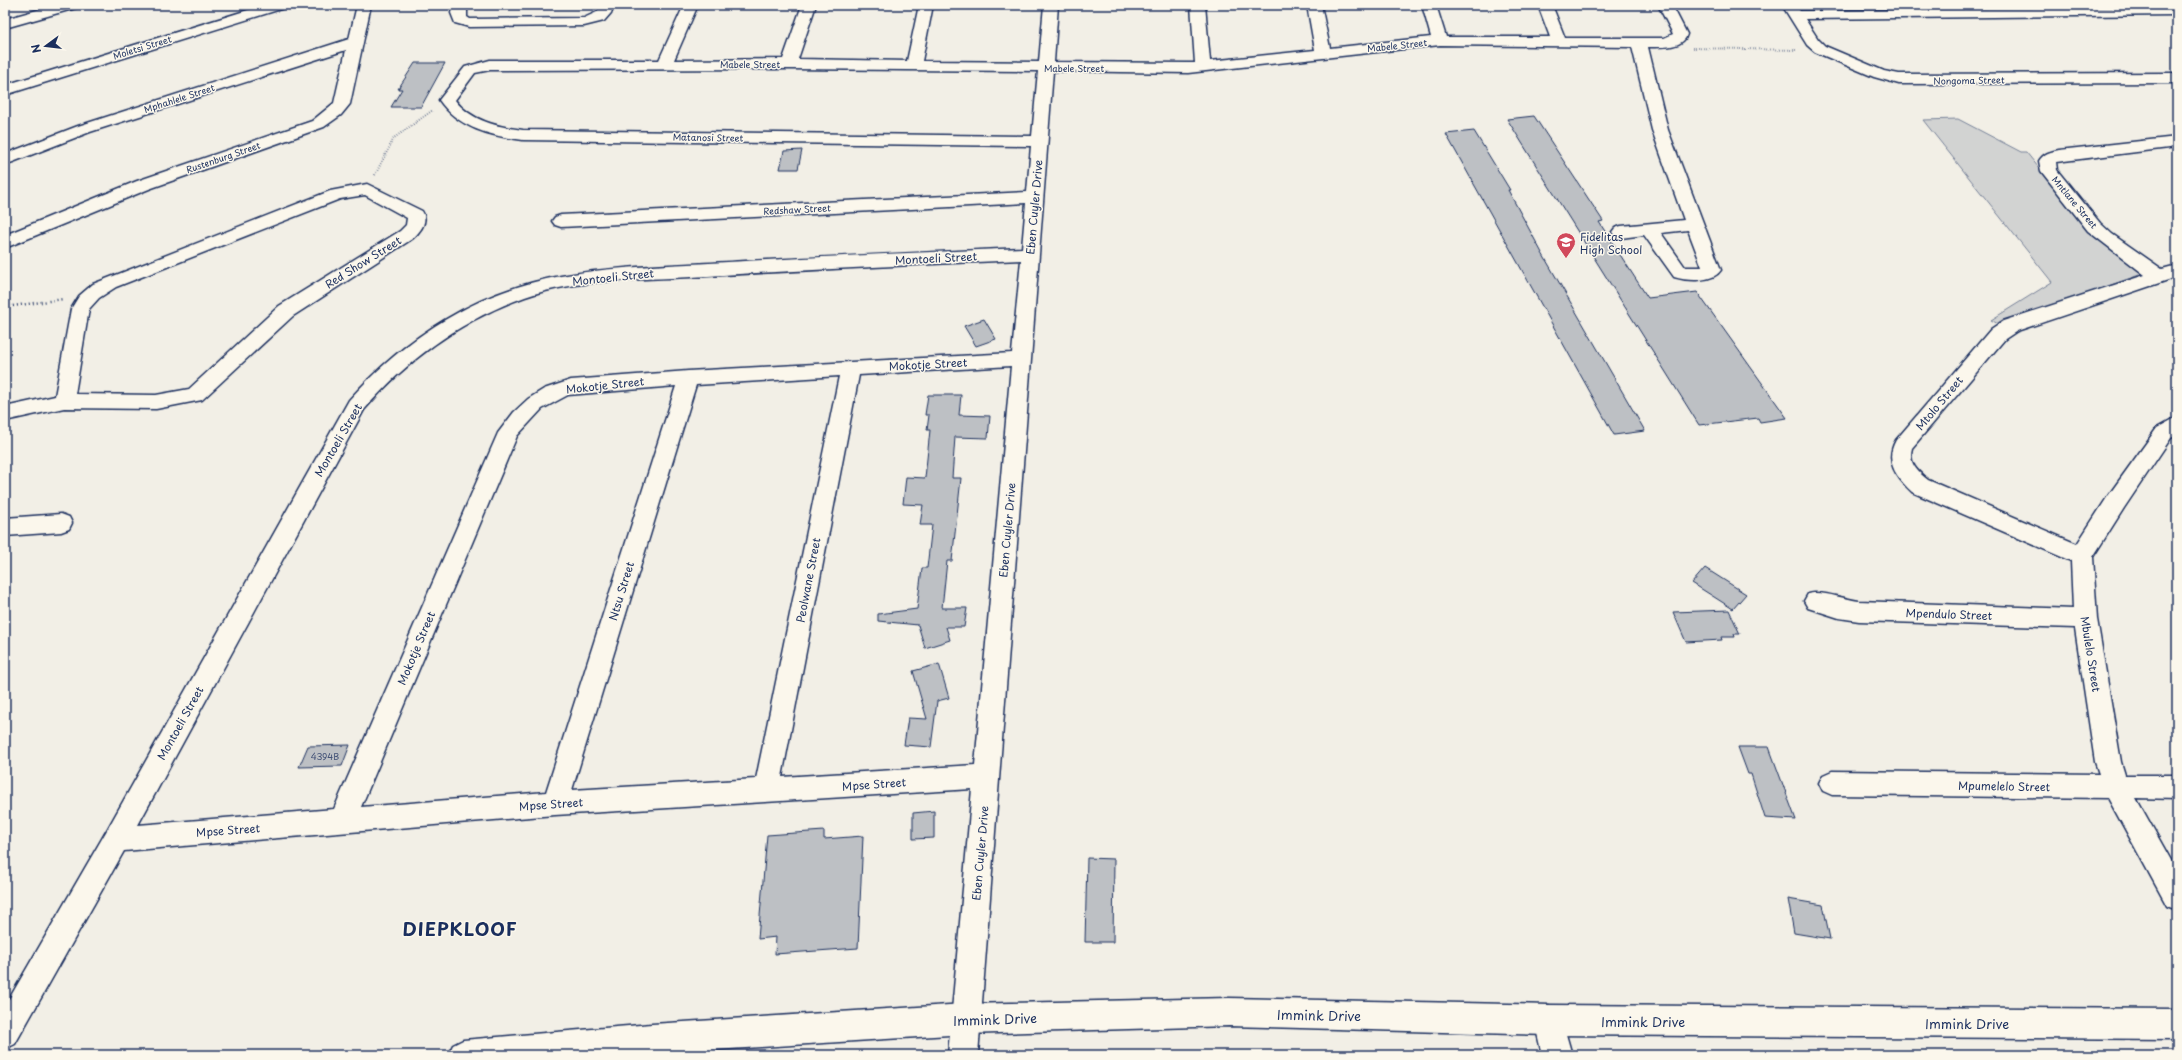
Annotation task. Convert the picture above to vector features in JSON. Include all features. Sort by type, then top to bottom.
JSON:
[{"type":"street","points":[[5,24],[71,5]]},
{"type":"street","name":"Moletsi Street","points":[[5,90],[278,5]]},
{"type":"street","name":"Rustenburg Street","points":[[5,242],[118,195],[318,124],[328,118],[342,104],[364,5]]},
{"type":"street","points":[[460,5],[458,13],[460,20],[469,23],[584,22],[598,20],[605,13],[608,5]]},
{"type":"street","points":[[666,64],[691,5]]},
{"type":"street","points":[[789,64],[809,5]]},
{"type":"street","points":[[914,64],[926,5]]},
{"type":"street","name":"Eben Cuyler Drive","points":[[963,1055],[1051,5]]},
{"type":"street","points":[[1198,5],[1203,68]]},
{"type":"street","points":[[1314,5],[1323,53]]},
{"type":"street","points":[[1429,5],[1440,41]]},
{"type":"street","points":[[1545,5],[1559,42]]},
{"type":"street","points":[[1665,5],[1680,34],[1679,38],[1674,41]]},
{"type":"street","points":[[1793,10],[2177,11]]},
{"type":"street","name":"Nongoma Street","points":[[1793,10],[1812,42],[1825,52],[1887,77],[1912,80],[2177,78]]},
{"type":"street","name":"Mabele Street","points":[[447,100],[470,70],[490,65],[914,64],[1046,68],[1203,68],[1323,53],[1440,41],[1638,43],[1674,41]]},
{"type":"street","name":"Mphahlele Street","points":[[5,160],[84,129],[356,42]]},
{"type":"street","points":[[1638,43],[1660,130],[1712,270],[1709,273],[1680,273],[1649,229]]},
{"type":"street","name":"Matanosi Street","points":[[447,100],[452,109],[483,126],[502,132],[523,135],[1039,141]]},
{"type":"street","name":"Mntlane Street","points":[[2168,274],[2106,238],[2094,227],[2049,171],[2047,161],[2051,157],[2059,155],[2177,142]]},
{"type":"street","points":[[64,401],[80,308],[90,295],[109,283],[140,270],[336,195],[367,189]]},
{"type":"street","name":"Red Show Street","points":[[5,414],[64,401],[156,402],[195,395],[209,384],[270,324],[286,311],[391,246],[414,228],[417,221],[416,214],[367,189]]},
{"type":"street","name":"Redshaw Street","points":[[561,221],[1034,197]]},
{"type":"street","points":[[1621,232],[1694,224]]},
{"type":"street","name":"Montoeli Street","points":[[5,1034],[116,839],[356,406],[375,382],[398,359],[419,344],[473,313],[520,292],[553,284],[595,277],[741,267],[1029,254]]},
{"type":"street","name":"Mtolo Street","points":[[2082,556],[1920,486],[1902,467],[1900,451],[1903,445],[1998,334],[2010,326],[2168,274]]},
{"type":"street","name":"Mokotje Street","points":[[341,822],[508,433],[522,414],[547,396],[571,387],[688,378],[1022,358]]},
{"type":"street","name":"Peolwane Street","points":[[766,791],[851,368]]},
{"type":"street","name":"Ntsu Street","points":[[555,803],[688,378]]},
{"type":"street","points":[[2082,556],[2116,502],[2164,433],[2177,425]]},
{"type":"street","points":[[5,528],[61,523]]},
{"type":"street","name":"Mbulelo Street","points":[[2082,556],[2084,619],[2108,762],[2116,787],[2177,897]]},
{"type":"street","name":"Mpendulo Street","points":[[1816,601],[1859,612],[2084,619]]},
{"type":"street","name":"Mpse Street","points":[[116,839],[341,822],[555,803],[766,791],[986,776]]},
{"type":"street","name":"Mpumelelo Street","points":[[1832,783],[2177,787]]},
{"type":"street","name":"Immink Drive","points":[[463,1055],[667,1038],[965,1019],[1229,1012],[1549,1020],[2177,1024]]},
{"type":"street","points":[[1549,1020],[1557,1055]]},
{"type":"path","points":[[1674,41],[1703,49],[1825,52]]},
{"type":"path","points":[[367,189],[394,138],[447,100]]},
{"type":"path","points":[[5,307],[90,295]]},
{"type":"shaded area","points":[[1958,119],[2021,152],[2026,152],[2092,234],[2141,272],[2139,275],[2000,325],[1991,320],[2052,282],[1923,120]]},
{"type":"building","points":[[415,63],[445,63],[421,107],[391,107],[402,89],[398,89]]},
{"type":"building","points":[[1534,116],[1603,221],[1599,222],[1648,298],[1697,292],[1787,418],[1760,422],[1758,418],[1699,425],[1507,119]]},
{"type":"building","points":[[1474,131],[1510,190],[1508,190],[1542,253],[1645,431],[1614,435],[1446,134]]},
{"type":"building","points":[[802,150],[798,169],[780,169],[784,151]]},
{"type":"building","points":[[984,319],[996,339],[976,346],[964,326]]},
{"type":"building","points":[[928,395],[961,395],[959,415],[990,416],[988,438],[955,437],[952,478],[961,478],[952,561],[947,561],[942,608],[967,608],[964,627],[946,627],[950,640],[925,648],[918,625],[878,621],[878,614],[917,609],[922,568],[927,568],[932,525],[920,525],[923,505],[903,504],[906,477],[925,478],[930,430],[927,430],[929,415],[925,415]]},
{"type":"building","points":[[1705,568],[1746,594],[1733,609],[1692,583]]},
{"type":"building","points":[[1729,610],[1740,634],[1734,634],[1735,637],[1721,637],[1722,640],[1686,642],[1673,612]]},
{"type":"building","points":[[939,664],[949,698],[937,701],[931,747],[904,745],[908,718],[927,719],[913,671]]},
{"type":"building","points":[[350,745],[342,766],[299,767],[308,746]]},
{"type":"building","points":[[1738,747],[1769,747],[1796,820],[1765,818],[1751,774],[1748,774]]},
{"type":"building","points":[[934,811],[934,838],[913,839],[913,813]]},
{"type":"building","points":[[824,831],[824,839],[863,836],[858,948],[775,954],[776,937],[758,939],[767,835]]},
{"type":"building","points":[[1087,858],[1114,859],[1113,942],[1085,942]]},
{"type":"building","points":[[1788,899],[1823,905],[1830,939],[1794,933]]},
{"type":"place","name":"Fidelitas High School","points":[[1566,259]]},
{"type":"district","name":"DIEPKLOOF","points":[[460,928]]}]
